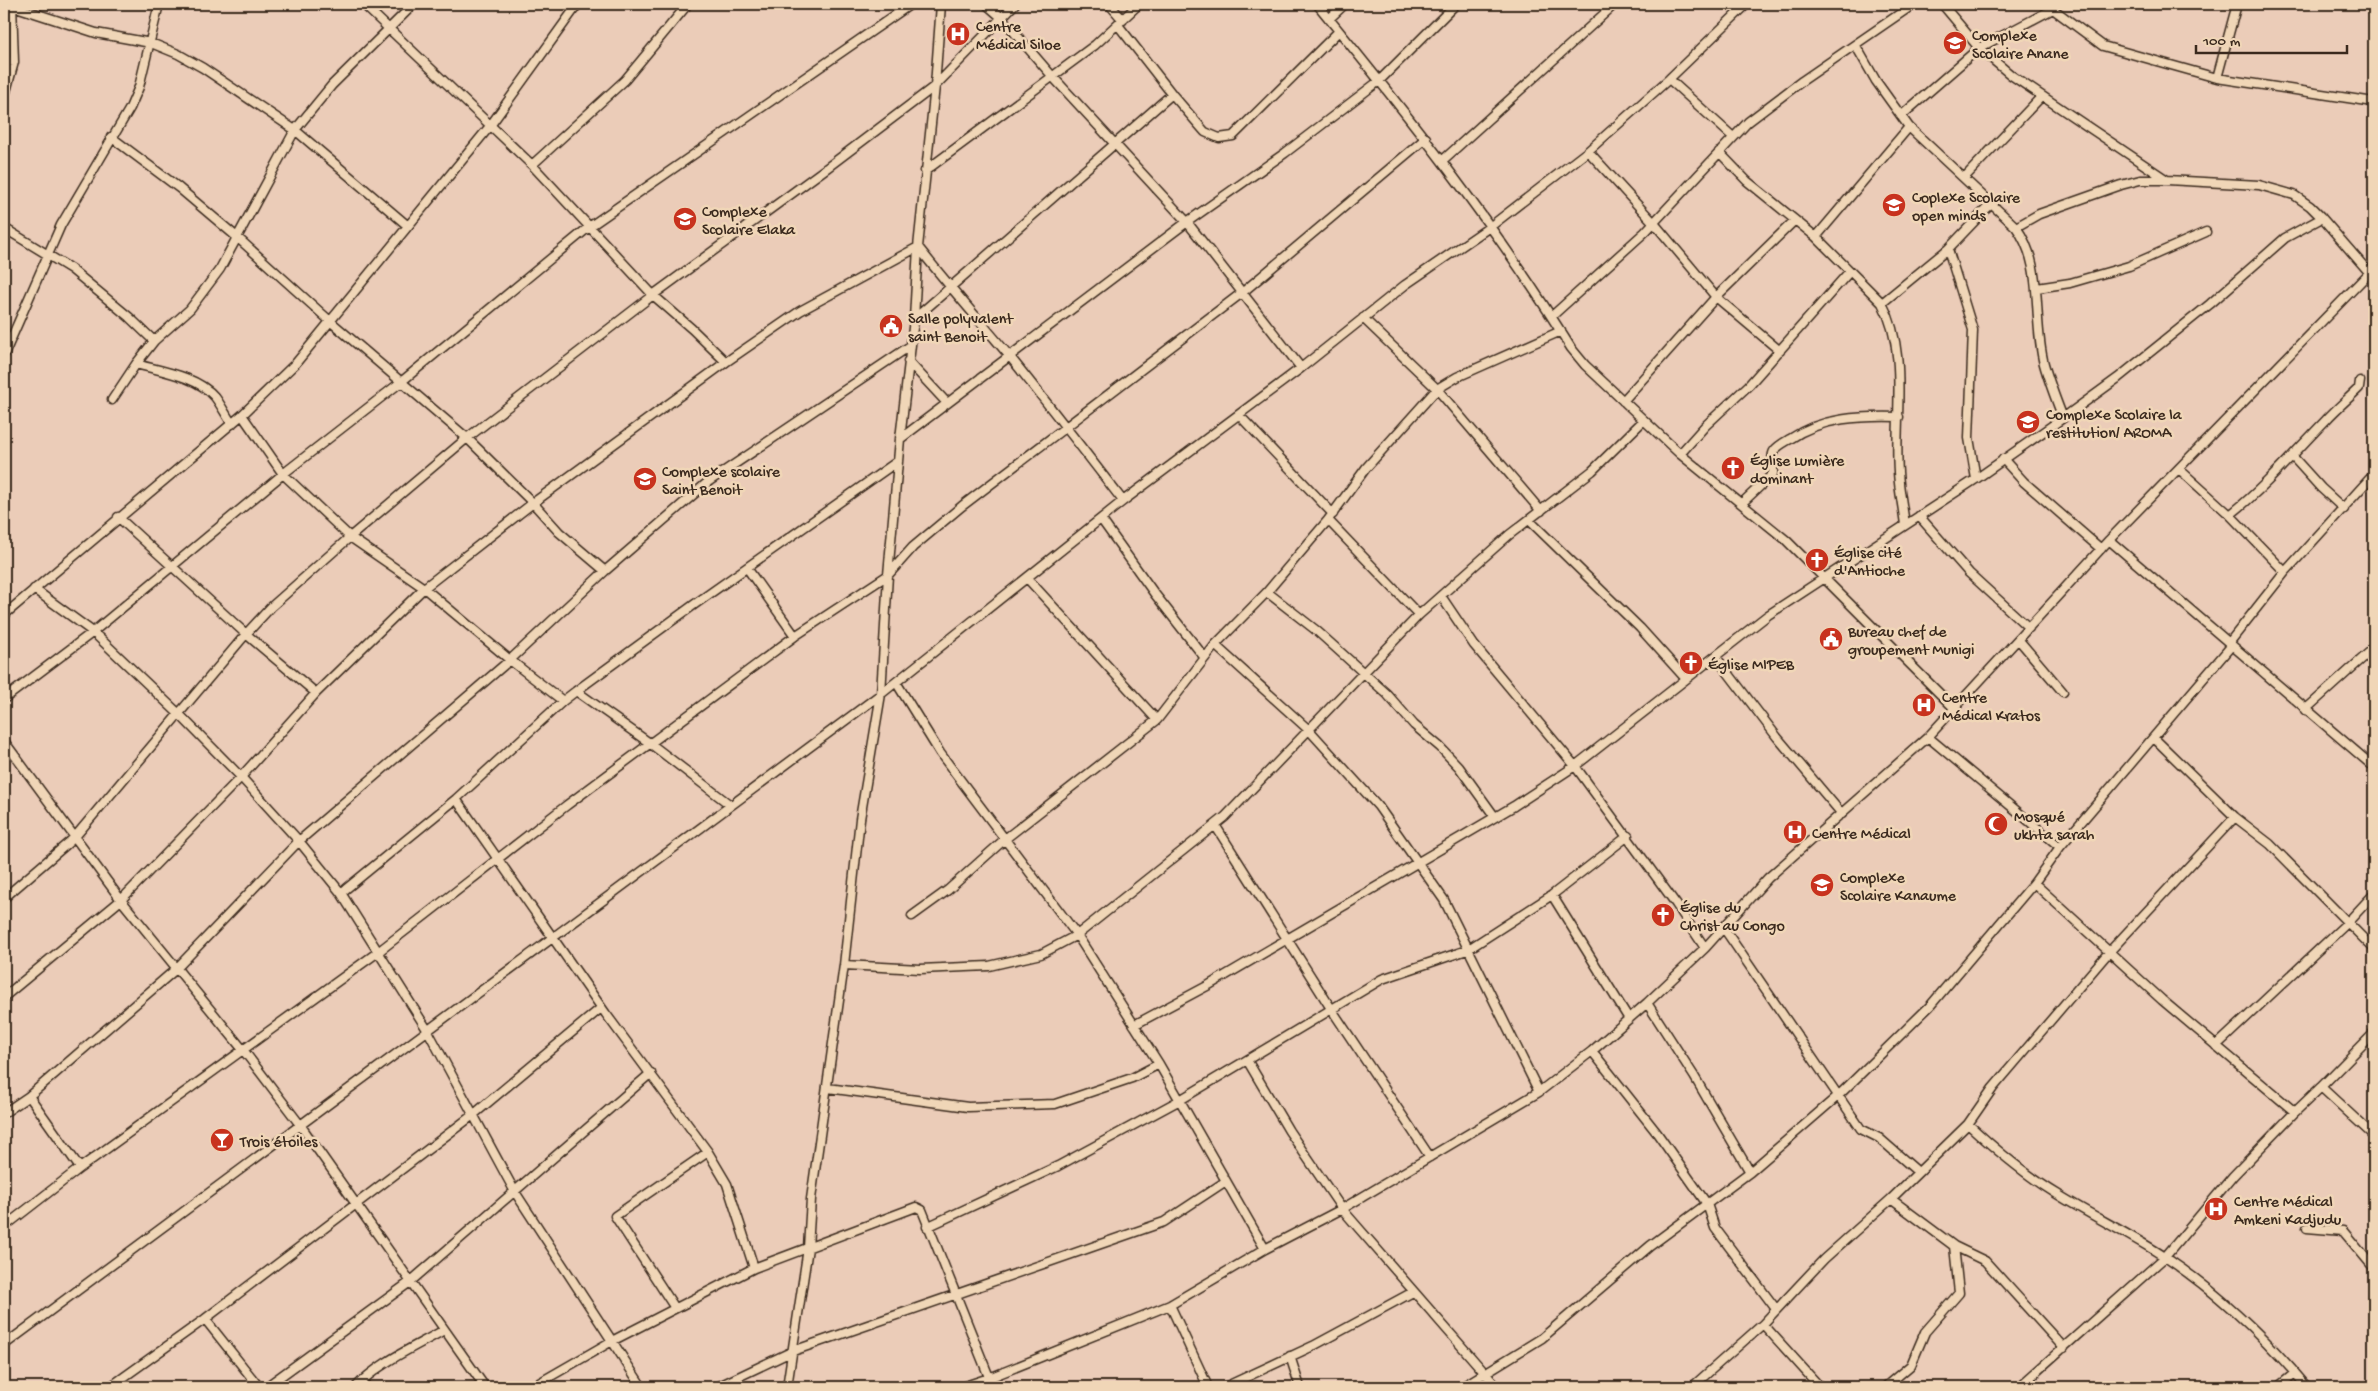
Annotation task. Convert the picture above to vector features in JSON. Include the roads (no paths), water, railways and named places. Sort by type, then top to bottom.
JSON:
[{"type":"street","points":[[4,355],[61,225],[130,108],[139,87],[151,44],[159,4]]},
{"type":"street","points":[[363,4],[532,165],[653,295],[726,362]]},
{"type":"street","points":[[112,400],[154,341],[190,309],[220,269],[295,130],[332,85],[388,27],[414,4]]},
{"type":"street","points":[[4,615],[118,517],[242,416],[296,363],[490,126],[578,4]]},
{"type":"street","points":[[532,165],[624,80],[688,4]]},
{"type":"street","points":[[4,699],[93,632],[283,474],[401,382],[589,227],[911,4]]},
{"type":"street","points":[[787,1387],[808,1248],[811,1199],[844,966],[860,819],[881,694],[888,576],[900,439],[914,319],[918,247],[935,86],[941,4]]},
{"type":"street","points":[[986,4],[1001,17],[1053,77],[1187,222],[1301,368]]},
{"type":"street","points":[[4,898],[74,838],[180,715],[246,634],[271,607],[350,537],[467,438],[653,295],[935,86],[1015,4]]},
{"type":"street","points":[[1109,4],[1172,94],[1205,132],[1219,138],[1233,136],[1339,31]]},
{"type":"street","points":[[926,171],[1095,45],[1139,4]]},
{"type":"street","points":[[1317,4],[1426,138],[1492,226],[1585,365],[1680,454],[1786,540],[1954,708]]},
{"type":"street","points":[[1329,19],[1345,4]]},
{"type":"street","points":[[900,439],[1187,222],[1285,153],[1379,81],[1456,4]]},
{"type":"street","points":[[1443,160],[1615,4]]},
{"type":"street","points":[[4,1345],[70,1294],[301,1126],[553,938],[729,804],[881,694],[1123,501],[1301,368],[1404,285],[1492,226],[1588,151],[1747,4]]},
{"type":"street","points":[[1552,316],[1654,223],[1748,122],[1802,81],[1856,46],[1912,4]]},
{"type":"street","points":[[1942,4],[1979,48],[2011,75],[2167,180]]},
{"type":"street","points":[[2217,78],[2237,4]]},
{"type":"street","points":[[4,100],[14,62],[12,5],[96,33],[151,44],[178,54],[203,68],[295,130],[408,226]]},
{"type":"street","points":[[1901,116],[1979,48],[2055,6],[2103,46],[2217,78],[2374,102]]},
{"type":"street","points":[[1856,46],[1876,81],[1909,127],[2016,226],[2030,252],[2037,288],[2044,362],[2063,418]]},
{"type":"street","points":[[4,61],[14,62]]},
{"type":"street","points":[[1668,79],[1733,137]]},
{"type":"street","points":[[914,319],[1172,94]]},
{"type":"street","points":[[1964,178],[2042,96]]},
{"type":"street","points":[[1816,237],[1909,127]]},
{"type":"street","points":[[111,138],[179,188],[467,438],[533,503],[562,535],[604,572]]},
{"type":"street","points":[[4,1227],[80,1168],[244,1052],[378,952],[499,858],[795,636],[888,576],[913,547],[1066,426],[1243,292],[1426,138]]},
{"type":"street","points":[[1588,151],[1654,223],[1716,297],[1780,351]]},
{"type":"street","points":[[1719,152],[1747,181],[1816,237],[1882,303],[1889,315],[1900,382],[1898,472],[1905,525]]},
{"type":"street","points":[[962,1387],[989,1378],[1170,1305],[1266,1249],[1342,1209],[1539,1092],[1592,1051],[1705,948],[1768,878],[1928,736],[2109,540],[2373,273],[2310,206],[2294,195],[2259,185],[2140,180],[2120,185],[2039,214],[2016,226]]},
{"type":"street","points":[[1882,303],[1948,249],[1991,204]]},
{"type":"street","points":[[1134,1025],[1209,985],[1286,938],[1495,817],[1575,766],[1768,615],[1976,479],[2118,378],[2210,304],[2243,272],[2285,238],[2322,218]]},
{"type":"street","points":[[1623,401],[1716,297],[1795,220]]},
{"type":"street","points":[[4,228],[71,269],[104,295],[154,341]]},
{"type":"street","points":[[2037,288],[2070,282],[2120,268],[2206,232]]},
{"type":"street","points":[[918,247],[949,288],[1009,356],[1066,426],[1123,501]]},
{"type":"street","points":[[4,997],[120,900],[241,777],[316,693],[424,588],[533,503],[726,362],[800,311],[918,247]]},
{"type":"street","points":[[1948,249],[1973,330],[1969,438],[1976,479]]},
{"type":"street","points":[[1680,454],[1705,426],[1750,385],[1850,271]]},
{"type":"street","points":[[1363,318],[1437,389],[1541,511]]},
{"type":"street","points":[[912,916],[948,890],[1005,839],[1157,720],[1215,645],[1267,592],[1330,517],[1366,468],[1437,389],[1457,377],[1561,331]]},
{"type":"street","points":[[4,1113],[29,1096],[176,969],[299,841],[510,660],[604,572],[708,482],[910,346]]},
{"type":"street","points":[[908,361],[947,403]]},
{"type":"street","points":[[136,364],[181,377],[206,389],[215,398],[232,424]]},
{"type":"street","points":[[2230,515],[2258,493],[2359,388],[2360,381]]},
{"type":"street","points":[[1239,415],[1420,615]]},
{"type":"street","points":[[242,416],[283,474],[350,537],[424,588],[510,660],[563,701]]},
{"type":"street","points":[[1742,503],[1771,476],[1773,452],[1794,436],[1834,420],[1862,416],[1899,417]]},
{"type":"street","points":[[844,966],[920,969],[989,966],[1041,954],[1076,935],[1215,825],[1310,731],[1420,615],[1509,535],[1592,471],[1644,420]]},
{"type":"street","points":[[2293,456],[2321,488],[2344,509]]},
{"type":"street","points":[[2003,459],[2024,482],[2101,549]]},
{"type":"street","points":[[341,893],[456,799],[563,701],[695,604],[898,462]]},
{"type":"street","points":[[2179,469],[2230,515],[2285,572]]},
{"type":"street","points":[[1462,1387],[1542,1338],[1650,1246],[1750,1172],[1839,1094],[1930,1006],[2034,883],[2060,847],[2154,738],[2285,572],[2374,474]]},
{"type":"street","points":[[1919,516],[1969,573],[2029,628]]},
{"type":"street","points":[[118,517],[173,565],[246,634],[316,693]]},
{"type":"street","points":[[1101,519],[1205,658]]},
{"type":"street","points":[[1529,520],[1640,628],[1686,679]]},
{"type":"street","points":[[2109,540],[2305,710],[2374,767]]},
{"type":"street","points":[[748,568],[795,636]]},
{"type":"street","points":[[1027,578],[1157,720]]},
{"type":"street","points":[[34,589],[93,632],[180,715],[241,777],[299,841],[341,893],[428,1031],[515,1192],[642,1387]]},
{"type":"street","points":[[1267,592],[1318,631],[1381,688],[1414,724],[1459,767],[1495,817]]},
{"type":"street","points":[[1441,596],[1474,645],[1575,766],[1628,836],[1705,948]]},
{"type":"street","points":[[2018,640],[2063,692]]},
{"type":"street","points":[[1215,645],[1310,731],[1378,806],[1444,900],[1467,950],[1539,1092]]},
{"type":"street","points":[[2305,710],[2374,648]]},
{"type":"street","points":[[1716,657],[1778,737],[1842,814]]},
{"type":"street","points":[[896,682],[940,753],[1076,935],[1159,1064],[1266,1249]]},
{"type":"street","points":[[576,691],[651,744],[729,804]]},
{"type":"street","points":[[1928,736],[2060,847]]},
{"type":"street","points":[[2154,738],[2235,817],[2270,844],[2374,949]]},
{"type":"street","points":[[4,741],[120,900],[244,1052],[301,1126],[485,1387]]},
{"type":"street","points":[[456,799],[499,858],[601,1008],[708,1152],[727,1184],[754,1268]]},
{"type":"street","points":[[1692,1387],[1763,1324],[1824,1259],[1891,1199],[1968,1124],[1993,1088],[2109,952],[2235,817]]},
{"type":"street","points":[[1215,825],[1332,1010],[1430,1157]]},
{"type":"street","points":[[927,1227],[1058,1166],[1180,1100],[1382,980],[1467,950],[1552,895],[1628,836]]},
{"type":"street","points":[[2034,883],[2216,1046],[2295,1112]]},
{"type":"street","points":[[2216,1046],[2347,923],[2374,894]]},
{"type":"street","points":[[1552,895],[1629,1019]]},
{"type":"street","points":[[1723,927],[1861,1128],[1879,1138],[1918,1172]]},
{"type":"street","points":[[1646,1003],[1694,1076],[1750,1172]]},
{"type":"street","points":[[110,1387],[205,1319],[473,1115],[601,1008]]},
{"type":"street","points":[[2019,1387],[2165,1257],[2233,1176],[2374,1033]]},
{"type":"street","points":[[1592,1051],[1656,1133],[1707,1204],[1715,1228],[1776,1308]]},
{"type":"street","points":[[1247,1060],[1289,1131],[1342,1209],[1498,1387]]},
{"type":"street","points":[[828,1088],[968,1107],[1055,1104],[1132,1078],[1159,1064]]},
{"type":"street","points":[[266,1387],[410,1282],[650,1073]]},
{"type":"street","points":[[2322,1087],[2374,1136]]},
{"type":"street","points":[[29,1096],[80,1168]]},
{"type":"street","points":[[1968,1124],[2011,1163],[2056,1193],[2165,1257],[2221,1298],[2270,1344],[2307,1387]]},
{"type":"street","points":[[675,1308],[615,1216],[708,1152]]},
{"type":"street","points":[[718,1387],[793,1351],[954,1294],[1100,1246],[1164,1222],[1226,1181]]},
{"type":"street","points":[[1891,1199],[1954,1246],[1985,1262],[2064,1348]]},
{"type":"street","points":[[532,1387],[612,1341],[754,1268],[916,1207],[922,1210],[927,1227],[993,1387]]},
{"type":"street","points":[[2307,1228],[2343,1231],[2374,1268]]},
{"type":"street","points":[[1885,1387],[1911,1365],[1925,1332],[1959,1293],[1954,1246]]},
{"type":"street","points":[[1225,1387],[1290,1356],[1413,1292]]},
{"type":"street","points":[[1170,1305],[1208,1387]]},
{"type":"street","points":[[205,1319],[259,1387]]},
{"type":"street","points":[[1763,1324],[1820,1387]]},
{"type":"street","points":[[356,1387],[364,1379],[387,1364],[444,1330]]},
{"type":"street","points":[[1290,1356],[1300,1387]]},
{"type":"street","points":[[2278,1387],[2295,1373]]},
{"type":"place","name":"Centre Médical Siloe","points":[[958,34]]},
{"type":"place","name":"Complexe Scolaire Anane","points":[[1955,43]]},
{"type":"place","name":"Coplexe Scolaire open minds","points":[[1894,205]]},
{"type":"place","name":"Complexe Scolaire Elaka","points":[[685,219]]},
{"type":"place","name":"Salle polyvalent saint Benoit","points":[[891,326]]},
{"type":"place","name":"Complexe Scolaire la restitution/ AROMA","points":[[2028,422]]},
{"type":"place","name":"Église Lumière dominant","points":[[1733,468]]},
{"type":"place","name":"Complexe scolaire Saint Benoit","points":[[645,479]]},
{"type":"place","name":"Église cité d'Antioche","points":[[1817,560]]},
{"type":"place","name":"Bureau chef de groupement Munigi","points":[[1831,639]]},
{"type":"place","name":"Église MIPEB","points":[[1691,663]]},
{"type":"place","name":"Centre Médical Kratos","points":[[1924,705]]},
{"type":"place","name":"Mosqué ukhta sarah","points":[[1996,824]]},
{"type":"place","name":"Centre Médical","points":[[1795,832]]},
{"type":"place","name":"Complexe Scolaire Kanaume","points":[[1822,885]]},
{"type":"place","name":"Église du Christ au Congo","points":[[1663,915]]},
{"type":"place","name":"Trois étoiles","points":[[222,1140]]},
{"type":"place","name":"Centre Médical Amkeni Kadjudu","points":[[2216,1209]]}]
